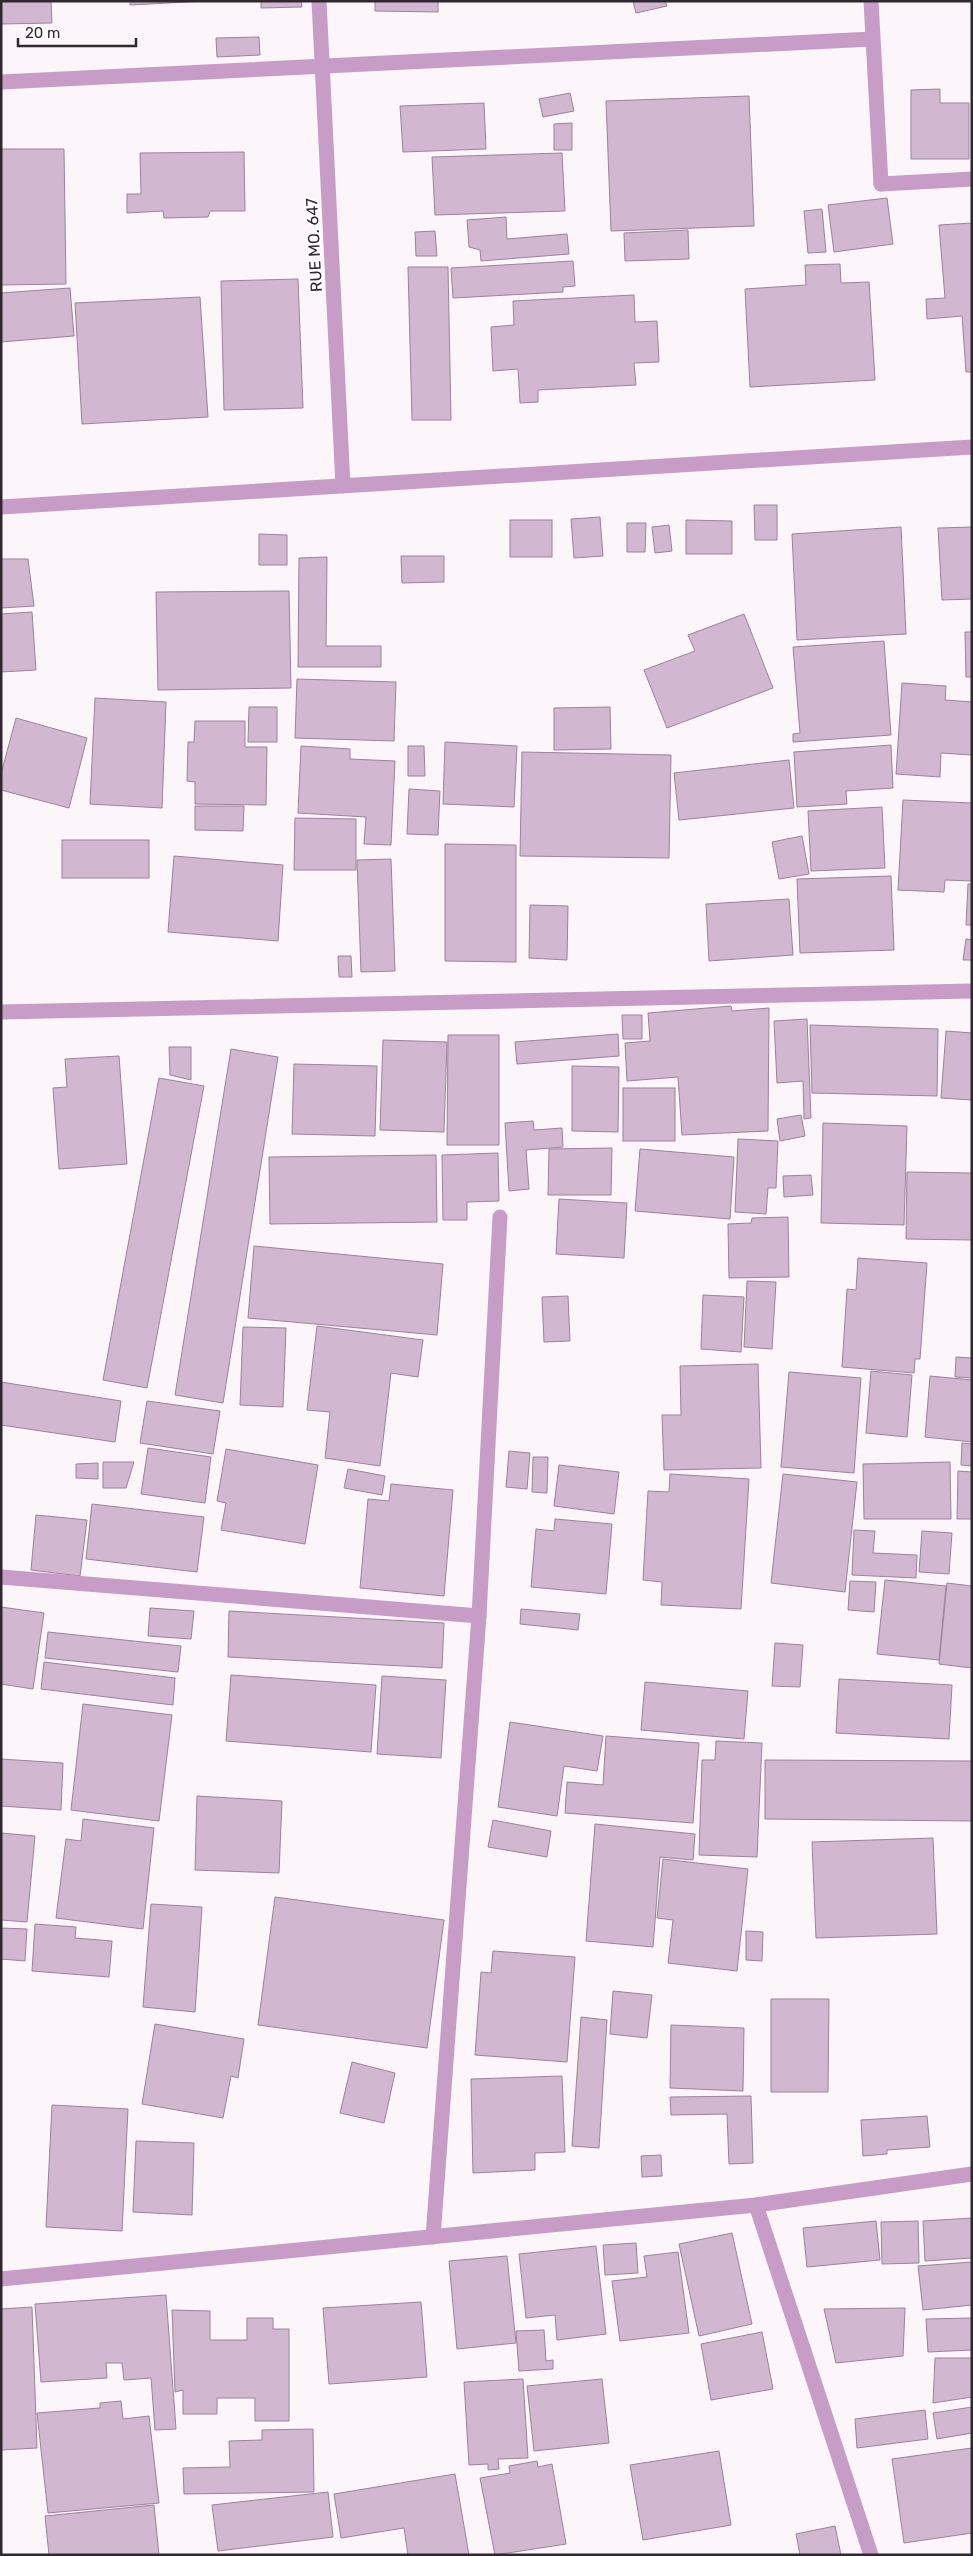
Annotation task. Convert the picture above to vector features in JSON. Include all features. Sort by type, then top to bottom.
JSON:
[{"type":"street","name":"RUE MO. 647","points":[[319,1],[343,486]]},
{"type":"street","points":[[871,1],[881,184],[972,179]]},
{"type":"street","points":[[1,82],[872,39]]},
{"type":"street","points":[[1,507],[972,447]]},
{"type":"street","points":[[1,1012],[972,991]]},
{"type":"street","points":[[433,2237],[480,1616],[500,1217]]},
{"type":"street","points":[[1,1577],[480,1616]]},
{"type":"street","points":[[1,2279],[756,2205],[972,2174]]},
{"type":"street","points":[[756,2205],[871,2555]]},
{"type":"building","points":[[1,1],[51,1],[52,23],[1,24]]},
{"type":"building","points":[[130,1],[206,1],[130,5]]},
{"type":"building","points":[[261,1],[301,1],[302,7],[261,8]]},
{"type":"building","points":[[375,1],[438,1],[438,12],[375,11]]},
{"type":"building","points":[[633,1],[665,1],[667,6],[636,13]]},
{"type":"building","points":[[259,37],[260,55],[217,57],[216,38]]},
{"type":"building","points":[[940,89],[940,103],[969,103],[969,159],[911,159],[911,90]]},
{"type":"building","points":[[570,93],[574,111],[543,117],[539,99]]},
{"type":"building","points":[[749,96],[754,226],[611,231],[606,101]]},
{"type":"building","points":[[484,103],[486,149],[403,152],[400,106]]},
{"type":"building","points":[[572,123],[572,150],[554,150],[554,124]]},
{"type":"building","points":[[1,149],[64,149],[66,284],[1,285]]},
{"type":"building","points":[[244,152],[245,211],[210,211],[208,217],[164,218],[163,211],[127,213],[127,194],[141,194],[140,153]]},
{"type":"building","points":[[562,153],[565,211],[435,215],[432,157]]},
{"type":"building","points":[[887,198],[893,244],[834,252],[828,205]]},
{"type":"building","points":[[822,209],[826,252],[808,253],[804,211]]},
{"type":"building","points":[[506,217],[507,239],[567,234],[569,254],[481,261],[480,250],[469,247],[467,220]]},
{"type":"building","points":[[972,223],[972,372],[966,372],[962,316],[927,319],[926,299],[945,298],[939,225]]},
{"type":"building","points":[[688,230],[689,259],[625,261],[624,233]]},
{"type":"building","points":[[435,231],[437,256],[416,256],[415,232]]},
{"type":"building","points":[[573,261],[575,286],[563,287],[563,292],[453,298],[451,268]]},
{"type":"building","points":[[840,264],[841,283],[869,282],[875,380],[750,387],[745,289],[806,285],[805,265]]},
{"type":"building","points":[[408,267],[448,267],[451,420],[412,420]]},
{"type":"building","points":[[298,279],[303,408],[224,410],[221,281]]},
{"type":"building","points":[[70,288],[74,336],[1,342],[1,293]]},
{"type":"building","points":[[634,295],[635,322],[657,321],[659,362],[634,363],[636,385],[538,390],[538,402],[520,403],[518,369],[493,371],[491,327],[514,325],[513,301]]},
{"type":"building","points":[[200,297],[208,417],[82,424],[75,303]]},
{"type":"building","points":[[754,505],[777,505],[777,540],[755,540]]},
{"type":"building","points":[[600,517],[603,556],[574,558],[571,519]]},
{"type":"building","points":[[510,520],[552,520],[552,557],[510,557]]},
{"type":"building","points":[[686,520],[732,521],[732,554],[686,554]]},
{"type":"building","points":[[627,523],[646,523],[645,552],[627,552]]},
{"type":"building","points":[[669,525],[672,551],[655,553],[652,527]]},
{"type":"building","points":[[901,527],[906,634],[797,640],[792,534]]},
{"type":"building","points":[[972,527],[972,599],[942,600],[938,528]]},
{"type":"building","points":[[259,534],[287,535],[287,565],[259,565]]},
{"type":"building","points":[[401,556],[444,556],[444,582],[402,583]]},
{"type":"building","points":[[327,557],[326,646],[381,646],[381,667],[298,667],[299,558]]},
{"type":"building","points":[[1,559],[28,559],[34,606],[1,608]]},
{"type":"building","points":[[289,591],[291,688],[158,690],[156,592]]},
{"type":"building","points":[[32,612],[36,670],[1,672],[1,614]]},
{"type":"building","points":[[744,614],[773,688],[667,728],[644,670],[695,651],[688,635]]},
{"type":"building","points":[[965,632],[972,632],[972,677],[966,677]]},
{"type":"building","points":[[884,641],[891,735],[793,742],[793,734],[800,733],[793,647]]},
{"type":"building","points":[[297,679],[396,682],[394,741],[295,738]]},
{"type":"building","points":[[902,683],[946,686],[945,700],[972,702],[972,755],[941,753],[940,777],[896,774]]},
{"type":"building","points":[[95,698],[166,702],[162,808],[90,804]]},
{"type":"building","points":[[249,707],[277,707],[277,742],[248,742]]},
{"type":"building","points":[[610,707],[611,749],[554,750],[554,708]]},
{"type":"building","points":[[16,718],[87,738],[69,808],[1,790],[1,774]]},
{"type":"building","points":[[195,721],[245,721],[245,747],[267,747],[266,805],[195,804],[195,782],[187,781],[188,742],[194,742]]},
{"type":"building","points":[[445,742],[517,746],[514,807],[443,804]]},
{"type":"building","points":[[891,745],[893,788],[846,791],[847,804],[797,807],[794,752]]},
{"type":"building","points":[[301,746],[350,749],[350,759],[395,761],[391,845],[364,844],[366,817],[298,813]]},
{"type":"building","points":[[408,746],[424,746],[425,776],[408,776]]},
{"type":"building","points":[[522,752],[671,755],[669,858],[520,856]]},
{"type":"building","points":[[789,760],[794,808],[679,820],[674,773]]},
{"type":"building","points":[[409,789],[440,791],[438,835],[407,834]]},
{"type":"building","points":[[903,800],[972,803],[972,881],[945,880],[944,892],[898,890]]},
{"type":"building","points":[[195,806],[244,806],[243,831],[195,830]]},
{"type":"building","points":[[882,807],[885,868],[811,871],[808,811]]},
{"type":"building","points":[[295,818],[356,819],[356,870],[294,870]]},
{"type":"building","points":[[802,836],[809,874],[779,879],[772,842]]},
{"type":"building","points":[[62,840],[149,840],[149,878],[62,878]]},
{"type":"building","points":[[445,844],[516,845],[516,962],[445,961]]},
{"type":"building","points":[[174,856],[283,865],[278,941],[168,932]]},
{"type":"building","points":[[391,859],[395,971],[361,972],[357,860]]},
{"type":"building","points":[[891,876],[894,950],[800,953],[797,879]]},
{"type":"building","points":[[968,884],[972,884],[972,925],[966,925]]},
{"type":"building","points":[[789,899],[793,955],[709,961],[706,904]]},
{"type":"building","points":[[530,905],[568,906],[567,960],[529,958]]},
{"type":"building","points":[[966,939],[972,940],[972,960],[963,960]]},
{"type":"building","points":[[338,956],[351,956],[352,977],[339,977]]},
{"type":"building","points":[[731,1006],[732,1011],[769,1008],[768,1131],[682,1135],[678,1077],[627,1081],[625,1043],[650,1041],[648,1013]]},
{"type":"building","points":[[622,1015],[642,1015],[642,1039],[623,1039]]},
{"type":"building","points":[[807,1019],[811,1118],[804,1119],[803,1081],[777,1083],[774,1021]]},
{"type":"building","points":[[810,1025],[938,1029],[937,1096],[812,1093]]},
{"type":"building","points":[[946,1031],[972,1033],[972,1100],[941,1098]]},
{"type":"building","points":[[618,1034],[619,1056],[517,1064],[515,1042]]},
{"type":"building","points":[[448,1035],[499,1035],[499,1145],[447,1145]]},
{"type":"building","points":[[383,1040],[447,1042],[444,1132],[380,1130]]},
{"type":"building","points":[[169,1047],[191,1047],[191,1080],[170,1075]]},
{"type":"building","points":[[231,1049],[278,1057],[223,1403],[175,1395]]},
{"type":"building","points":[[119,1056],[127,1164],[59,1169],[53,1088],[67,1087],[65,1059]]},
{"type":"building","points":[[294,1064],[377,1066],[375,1136],[292,1134]]},
{"type":"building","points":[[572,1066],[619,1067],[618,1132],[572,1131]]},
{"type":"building","points":[[159,1078],[204,1086],[147,1388],[103,1380]]},
{"type":"building","points":[[623,1088],[675,1088],[675,1141],[623,1141]]},
{"type":"building","points":[[801,1115],[805,1136],[780,1141],[777,1119]]},
{"type":"building","points":[[533,1121],[534,1130],[562,1128],[563,1147],[526,1150],[529,1189],[509,1191],[505,1123]]},
{"type":"building","points":[[823,1123],[907,1126],[904,1225],[821,1223]]},
{"type":"building","points":[[738,1139],[778,1141],[776,1188],[768,1188],[766,1214],[735,1212]]},
{"type":"building","points":[[612,1148],[611,1195],[548,1195],[549,1149]]},
{"type":"building","points":[[640,1149],[734,1157],[730,1219],[635,1211]]},
{"type":"building","points":[[498,1153],[499,1201],[467,1202],[467,1220],[443,1220],[442,1155]]},
{"type":"building","points":[[436,1155],[437,1222],[270,1224],[269,1157]]},
{"type":"building","points":[[907,1172],[972,1173],[972,1240],[906,1239]]},
{"type":"building","points":[[811,1175],[813,1195],[784,1197],[783,1176]]},
{"type":"building","points":[[559,1199],[627,1203],[624,1258],[556,1254]]},
{"type":"building","points":[[788,1217],[789,1277],[729,1278],[728,1224],[751,1223],[752,1218]]},
{"type":"building","points":[[254,1246],[443,1264],[437,1335],[248,1318]]},
{"type":"building","points":[[858,1258],[927,1263],[920,1359],[915,1359],[914,1373],[842,1367],[847,1289],[856,1290]]},
{"type":"building","points":[[747,1281],[776,1282],[772,1349],[744,1347]]},
{"type":"building","points":[[703,1295],[744,1297],[741,1352],[701,1349]]},
{"type":"building","points":[[568,1296],[570,1341],[544,1342],[542,1297]]},
{"type":"building","points":[[317,1326],[423,1340],[418,1377],[391,1373],[380,1466],[325,1458],[330,1412],[307,1410]]},
{"type":"building","points":[[243,1327],[286,1328],[283,1407],[240,1405]]},
{"type":"building","points":[[956,1357],[972,1358],[972,1378],[955,1377]]},
{"type":"building","points":[[758,1364],[761,1468],[664,1470],[662,1415],[681,1415],[680,1366]]},
{"type":"building","points":[[871,1371],[912,1375],[907,1437],[866,1433]]},
{"type":"building","points":[[789,1372],[861,1378],[854,1473],[781,1467]]},
{"type":"building","points":[[930,1376],[972,1380],[972,1442],[925,1437]]},
{"type":"building","points":[[1,1382],[121,1401],[115,1442],[1,1425]]},
{"type":"building","points":[[147,1401],[220,1411],[213,1454],[140,1443]]},
{"type":"building","points":[[962,1443],[972,1444],[972,1466],[961,1465]]},
{"type":"building","points":[[148,1448],[211,1457],[205,1503],[141,1494]]},
{"type":"building","points":[[226,1449],[318,1465],[305,1544],[221,1530],[226,1503],[217,1501]]},
{"type":"building","points":[[509,1451],[530,1453],[527,1489],[506,1487]]},
{"type":"building","points":[[533,1457],[548,1457],[547,1493],[532,1492]]},
{"type":"building","points":[[103,1462],[134,1462],[126,1488],[103,1488]]},
{"type":"building","points":[[950,1462],[951,1519],[864,1519],[863,1464]]},
{"type":"building","points":[[98,1463],[98,1479],[76,1478],[76,1464]]},
{"type":"building","points":[[559,1465],[619,1472],[614,1514],[554,1506]]},
{"type":"building","points":[[348,1469],[385,1476],[382,1495],[344,1488]]},
{"type":"building","points":[[958,1471],[972,1472],[972,1519],[957,1519]]},
{"type":"building","points":[[670,1474],[749,1479],[741,1609],[661,1605],[662,1582],[643,1580],[648,1491],[669,1492]]},
{"type":"building","points":[[783,1474],[857,1482],[845,1592],[771,1583]]},
{"type":"building","points":[[391,1484],[453,1490],[444,1596],[360,1588],[368,1499],[389,1501]]},
{"type":"building","points":[[92,1504],[204,1517],[197,1572],[86,1559]]},
{"type":"building","points":[[36,1515],[87,1520],[80,1576],[31,1570]]},
{"type":"building","points":[[555,1519],[612,1524],[606,1594],[531,1587],[536,1529],[554,1531]]},
{"type":"building","points":[[854,1530],[875,1531],[873,1553],[917,1555],[916,1578],[852,1575]]},
{"type":"building","points":[[922,1531],[952,1533],[949,1574],[919,1572]]},
{"type":"building","points":[[885,1580],[946,1586],[939,1660],[877,1654]]},
{"type":"building","points":[[850,1581],[876,1582],[874,1612],[848,1610]]},
{"type":"building","points":[[947,1583],[972,1586],[972,1668],[939,1664]]},
{"type":"building","points":[[1,1607],[44,1613],[33,1689],[1,1684]]},
{"type":"building","points":[[150,1608],[194,1611],[191,1639],[148,1636]]},
{"type":"building","points":[[521,1609],[580,1614],[578,1630],[520,1624]]},
{"type":"building","points":[[229,1611],[444,1623],[442,1668],[228,1657]]},
{"type":"building","points":[[48,1632],[181,1646],[178,1672],[45,1658]]},
{"type":"building","points":[[775,1643],[803,1645],[800,1687],[772,1686]]},
{"type":"building","points":[[44,1662],[175,1678],[173,1705],[41,1689]]},
{"type":"building","points":[[231,1675],[376,1685],[371,1752],[226,1741]]},
{"type":"building","points":[[382,1676],[446,1680],[441,1758],[377,1754]]},
{"type":"building","points":[[839,1679],[952,1685],[949,1739],[836,1733]]},
{"type":"building","points":[[645,1682],[748,1691],[744,1739],[641,1730]]},
{"type":"building","points":[[83,1704],[172,1715],[159,1821],[71,1810]]},
{"type":"building","points":[[510,1722],[603,1736],[597,1771],[564,1766],[557,1816],[498,1807]]},
{"type":"building","points":[[606,1736],[699,1743],[693,1823],[565,1813],[567,1782],[603,1785]]},
{"type":"building","points":[[716,1741],[762,1743],[757,1857],[699,1855],[702,1760],[715,1760]]},
{"type":"building","points":[[1,1759],[63,1763],[61,1810],[1,1806]]},
{"type":"building","points":[[765,1760],[972,1761],[972,1821],[765,1819]]},
{"type":"building","points":[[197,1796],[282,1801],[279,1873],[195,1870]]},
{"type":"building","points":[[83,1819],[154,1828],[143,1929],[56,1918],[66,1839],[81,1841]]},
{"type":"building","points":[[493,1820],[551,1831],[547,1857],[488,1847]]},
{"type":"building","points":[[595,1824],[695,1834],[693,1860],[660,1857],[653,1947],[586,1941]]},
{"type":"building","points":[[1,1833],[35,1836],[27,1922],[1,1920]]},
{"type":"building","points":[[933,1838],[937,1934],[816,1938],[812,1842]]},
{"type":"building","points":[[663,1859],[748,1869],[737,1971],[668,1963],[673,1920],[657,1918]]},
{"type":"building","points":[[275,1897],[444,1920],[427,2048],[258,2025]]},
{"type":"building","points":[[151,1904],[202,1907],[195,2012],[143,2007]]},
{"type":"building","points":[[35,1924],[76,1927],[75,1938],[112,1941],[109,1977],[32,1971]]},
{"type":"building","points":[[1,1928],[27,1929],[25,1961],[1,1959]]},
{"type":"building","points":[[746,1931],[763,1932],[762,1961],[746,1960]]},
{"type":"building","points":[[493,1951],[575,1957],[567,2062],[475,2055],[481,1972],[491,1973]]},
{"type":"building","points":[[613,1991],[652,1995],[647,2038],[610,2034]]},
{"type":"building","points":[[771,1999],[829,1999],[828,2092],[771,2092]]},
{"type":"building","points":[[581,2017],[607,2020],[599,2148],[572,2146]]},
{"type":"building","points":[[155,2024],[244,2039],[238,2078],[231,2076],[223,2118],[142,2104]]},
{"type":"building","points":[[671,2025],[744,2028],[743,2091],[670,2088]]},
{"type":"building","points":[[352,2062],[395,2073],[384,2123],[340,2113]]},
{"type":"building","points":[[562,2076],[565,2152],[535,2153],[535,2170],[473,2173],[471,2079]]},
{"type":"building","points":[[751,2096],[753,2163],[729,2164],[727,2114],[671,2115],[670,2097]]},
{"type":"building","points":[[52,2105],[128,2109],[122,2231],[46,2227]]},
{"type":"building","points":[[927,2116],[930,2147],[887,2150],[887,2154],[863,2156],[861,2120]]},
{"type":"building","points":[[136,2141],[194,2143],[192,2215],[133,2212]]},
{"type":"building","points":[[661,2155],[662,2176],[642,2177],[641,2156]]},
{"type":"building","points":[[972,2218],[972,2258],[925,2261],[923,2221]]},
{"type":"building","points":[[876,2221],[880,2260],[807,2267],[803,2228]]},
{"type":"building","points":[[918,2221],[919,2263],[882,2264],[881,2222]]},
{"type":"building","points":[[732,2233],[752,2324],[699,2336],[679,2244]]},
{"type":"building","points":[[636,2243],[638,2273],[605,2275],[603,2245]]},
{"type":"building","points":[[596,2246],[606,2334],[557,2340],[555,2315],[526,2318],[519,2254]]},
{"type":"building","points":[[678,2252],[689,2333],[620,2341],[612,2281],[647,2277],[644,2256]]},
{"type":"building","points":[[507,2256],[516,2343],[457,2349],[449,2261]]},
{"type":"building","points":[[972,2262],[972,2305],[923,2310],[918,2266]]},
{"type":"building","points":[[166,2295],[176,2429],[155,2430],[151,2378],[124,2380],[122,2363],[106,2363],[107,2378],[41,2382],[35,2304]]},
{"type":"building","points":[[421,2302],[427,2377],[329,2384],[323,2308]]},
{"type":"building","points":[[32,2307],[37,2448],[1,2450],[1,2309]]},
{"type":"building","points":[[905,2308],[903,2356],[836,2363],[824,2309]]},
{"type":"building","points":[[172,2310],[210,2311],[210,2340],[247,2340],[247,2318],[273,2318],[273,2329],[289,2329],[289,2421],[255,2421],[255,2398],[217,2398],[217,2414],[183,2414],[183,2390],[175,2392]]},
{"type":"building","points":[[972,2318],[972,2350],[928,2352],[926,2319]]},
{"type":"building","points":[[544,2330],[546,2361],[553,2360],[553,2369],[519,2371],[516,2331]]},
{"type":"building","points":[[762,2332],[773,2389],[711,2400],[701,2344]]},
{"type":"building","points":[[935,2358],[972,2358],[972,2397],[933,2403]]},
{"type":"building","points":[[523,2379],[528,2458],[498,2459],[499,2469],[488,2470],[488,2464],[469,2465],[464,2382]]},
{"type":"building","points":[[602,2379],[609,2443],[534,2451],[527,2386]]},
{"type":"building","points":[[121,2401],[123,2419],[149,2416],[159,2503],[48,2513],[37,2413],[100,2408],[100,2403]]},
{"type":"building","points":[[972,2407],[972,2433],[937,2439],[933,2413]]},
{"type":"building","points":[[925,2410],[928,2439],[857,2448],[855,2419]]},
{"type":"building","points":[[313,2429],[314,2492],[184,2494],[183,2468],[230,2467],[229,2441],[262,2440],[262,2430]]},
{"type":"building","points":[[972,2448],[972,2533],[904,2543],[892,2459]]},
{"type":"building","points":[[719,2451],[731,2525],[643,2540],[630,2465]]},
{"type":"building","points":[[537,2461],[538,2467],[552,2464],[566,2544],[495,2555],[480,2478],[510,2473],[509,2466]]},
{"type":"building","points":[[455,2474],[469,2555],[408,2555],[404,2528],[341,2538],[334,2494]]},
{"type":"building","points":[[328,2492],[333,2537],[218,2551],[212,2505]]},
{"type":"building","points":[[154,2505],[159,2555],[49,2555],[45,2516]]},
{"type":"building","points":[[835,2526],[841,2555],[800,2555],[796,2534]]}]
